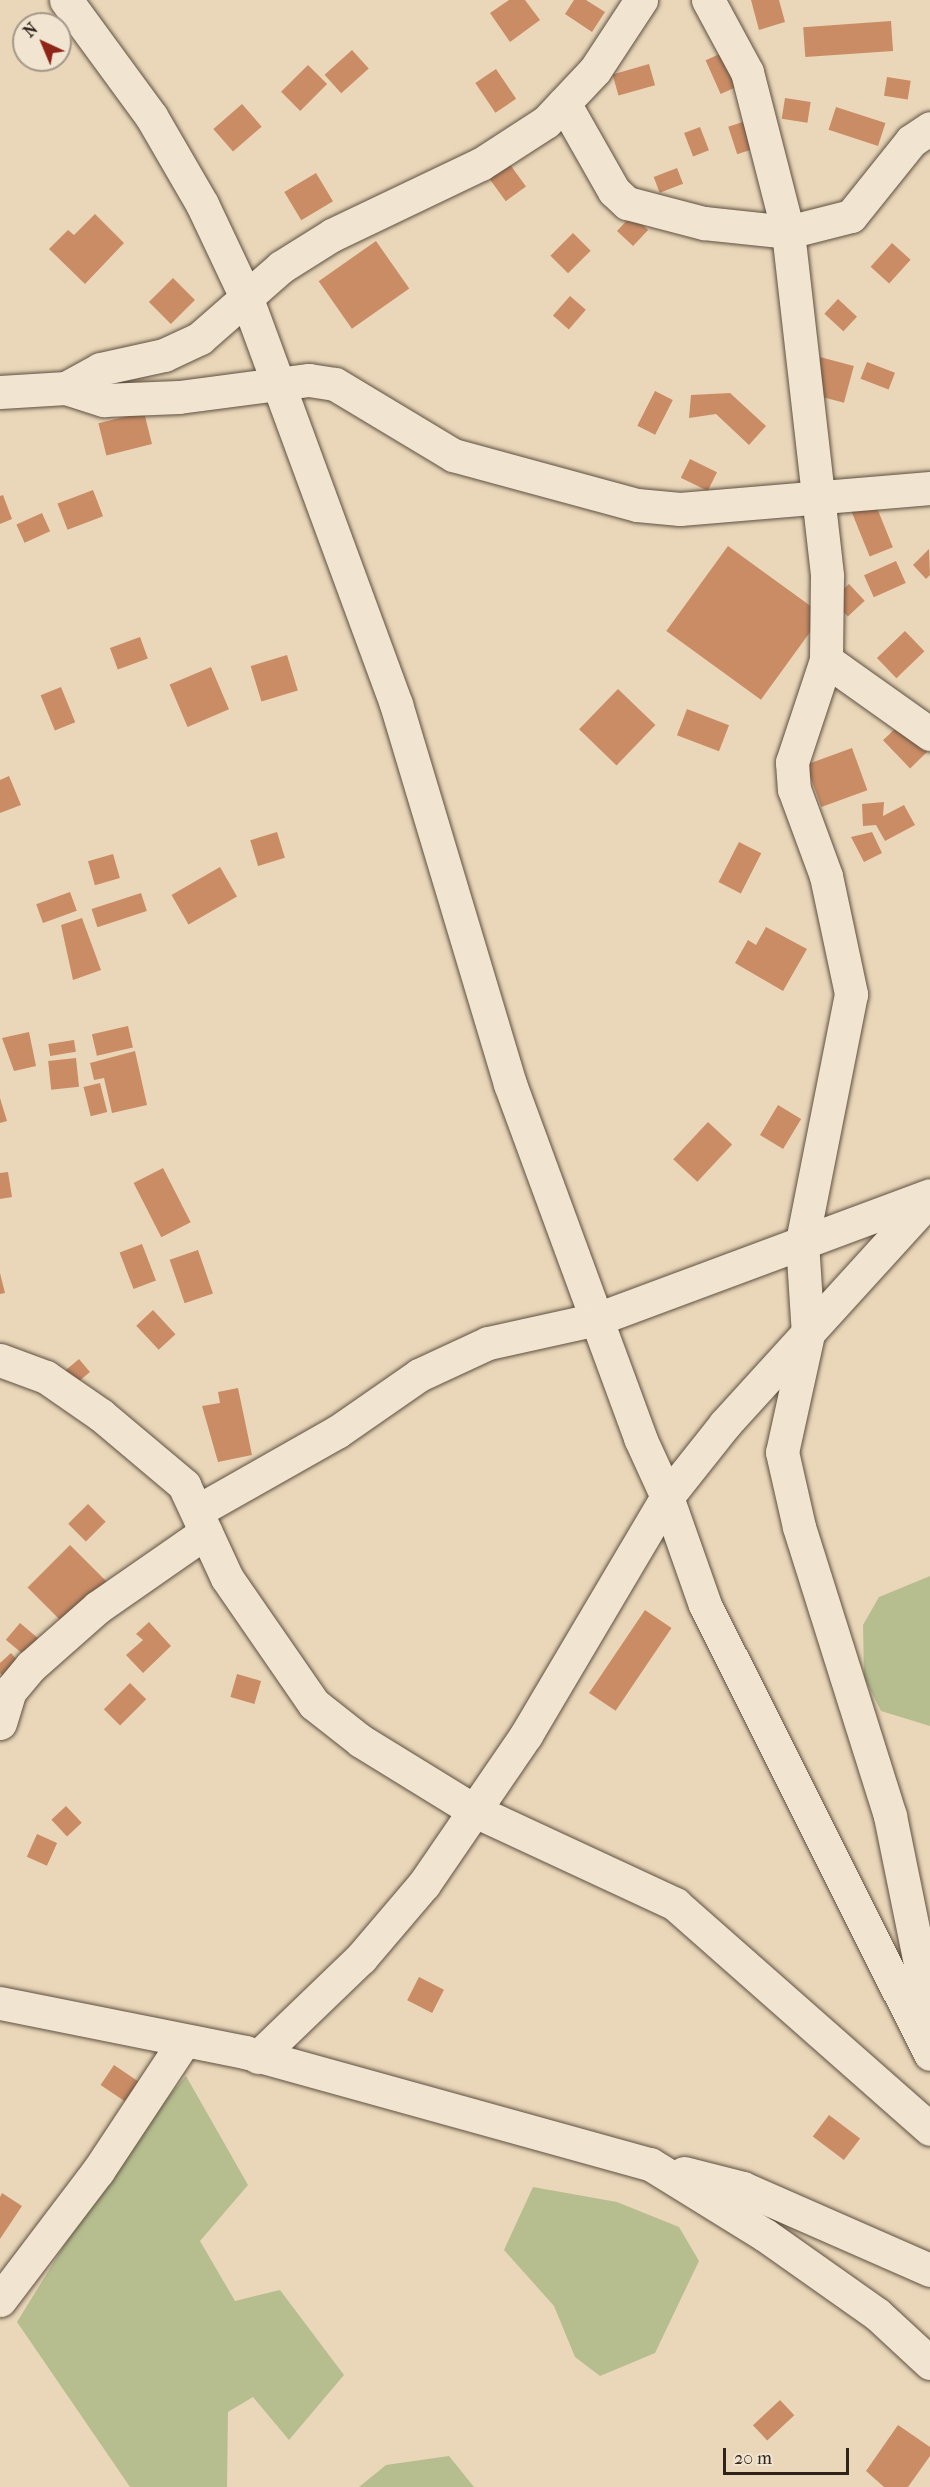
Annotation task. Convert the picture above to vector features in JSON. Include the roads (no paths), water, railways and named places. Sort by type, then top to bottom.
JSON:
[{"type":"street","points":[[66,0],[151,116],[210,220],[247,299],[396,704],[510,1084],[640,1438],[668,1497],[705,1605],[930,2054]]},
{"type":"street","points":[[66,388],[100,369],[164,355],[200,338],[281,267],[332,235],[481,164],[564,103],[609,51],[641,0]]},
{"type":"street","points":[[708,0],[751,82],[788,232],[815,497],[827,576],[826,660],[792,762],[794,789],[826,876],[851,994],[802,1242],[808,1334],[782,1452],[799,1527],[890,1816],[930,2013]]},
{"type":"street","points":[[564,103],[614,191],[627,203],[704,223],[788,232],[851,216],[911,141],[930,128]]},
{"type":"street","points":[[0,392],[66,388],[104,400],[280,385],[309,380],[335,384],[453,455],[592,496],[680,509],[930,488]]},
{"type":"street","points":[[826,660],[930,734]]},
{"type":"street","points":[[0,1723],[10,1691],[31,1666],[202,1521],[419,1375],[488,1343],[597,1319],[930,1197]]},
{"type":"street","points":[[258,2056],[362,1958],[475,1811],[668,1497],[930,1197]]},
{"type":"street","points":[[0,1360],[46,1377],[153,1454],[184,1485],[227,1578],[314,1704],[360,1741],[475,1811],[675,1904],[930,2129]]},
{"type":"street","points":[[0,2003],[258,2056],[743,2188],[930,2270]]},
{"type":"street","points":[[0,2300],[98,2171],[184,2041]]},
{"type":"street","points":[[650,2164],[765,2235],[877,2314],[930,2363]]}]
